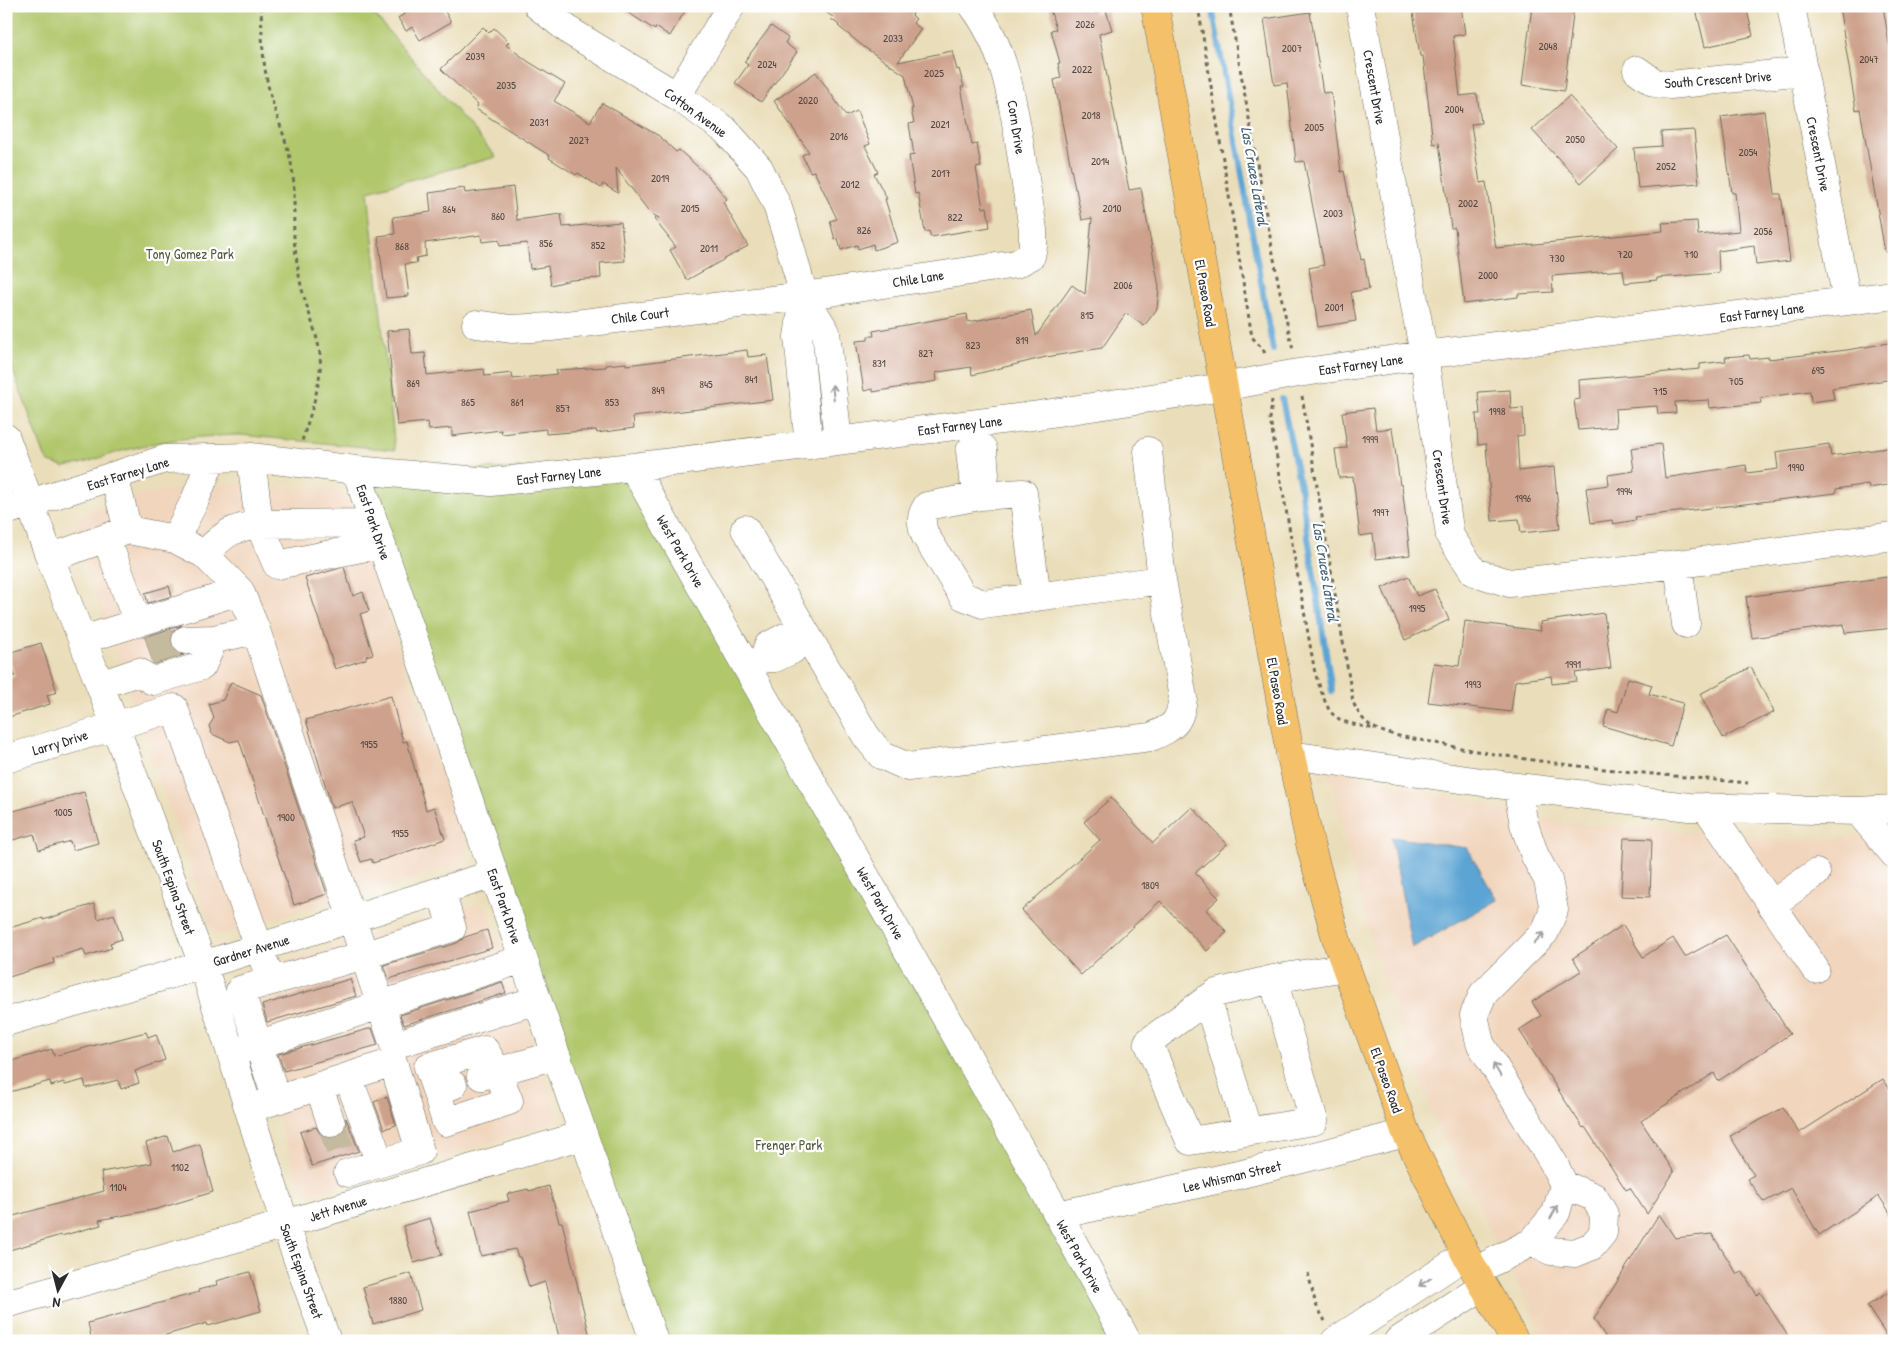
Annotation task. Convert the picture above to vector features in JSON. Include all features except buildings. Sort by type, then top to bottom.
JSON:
[{"type":"main road","name":"El Paseo Road","points":[[1155,6],[1290,756],[1311,848],[1338,945],[1406,1132],[1475,1271],[1515,1341]]},
{"type":"street","name":"Cotton Avenue","points":[[538,6],[571,32],[677,96],[725,130],[759,168],[777,205],[804,296],[826,332],[838,441]]},
{"type":"street","points":[[677,96],[731,6]]},
{"type":"street","name":"Corn Drive","points":[[973,6],[984,20],[1000,54],[1012,95],[1033,230],[1031,256]]},
{"type":"street","name":"Crescent Drive","points":[[1360,6],[1424,355],[1450,536],[1474,572],[1509,582],[1678,564],[1894,536]]},
{"type":"street","name":"Crescent Drive","points":[[1791,6],[1847,301]]},
{"type":"street","name":"South Crescent Drive","points":[[1637,70],[1655,83],[1670,85],[1804,71]]},
{"type":"street","name":"Chile Lane","points":[[804,296],[1016,264],[1031,256]]},
{"type":"street","name":"East Farney Lane","points":[[18,508],[165,459],[251,458],[491,482],[633,467],[838,441],[974,433],[1298,373],[1894,295]]},
{"type":"street","name":"Cotton Avenue","points":[[804,296],[798,337],[809,445]]},
{"type":"street","name":"Chile Court","points":[[476,324],[511,329],[551,327],[804,296]]},
{"type":"street","points":[[974,433],[970,451],[973,478],[979,489]]},
{"type":"street","name":"South Espina Street","points":[[6,438],[18,508],[50,558],[100,685],[203,965],[285,1224],[327,1341]]},
{"type":"street","points":[[745,529],[801,638],[866,736],[881,755],[908,767],[1151,737],[1170,729],[1180,717],[1183,698],[1162,580],[1148,451]]},
{"type":"street","points":[[174,540],[195,500],[212,458]]},
{"type":"street","points":[[251,458],[259,524],[277,565],[326,555],[377,534]]},
{"type":"street","name":"West Park Drive","points":[[633,467],[756,663],[1126,1341]]},
{"type":"street","name":"East Park Drive","points":[[356,470],[654,1341]]},
{"type":"street","points":[[114,476],[117,534],[138,623]]},
{"type":"street","points":[[1037,597],[1023,493],[979,489],[927,506],[922,513],[925,535],[963,596],[983,604],[1037,597],[1162,580]]},
{"type":"street","points":[[204,554],[222,536],[236,528],[259,524],[320,524],[377,534]]},
{"type":"street","points":[[320,524],[326,555]]},
{"type":"street","points":[[50,558],[117,534],[174,540],[204,554],[240,591],[256,630],[365,955],[381,1006],[420,1151],[380,1163],[345,1165],[357,1202]]},
{"type":"street","points":[[1678,564],[1686,624]]},
{"type":"street","points":[[82,640],[240,591]]},
{"type":"street","points":[[186,640],[214,640],[256,630]]},
{"type":"street","points":[[756,663],[775,658],[792,650],[801,638]]},
{"type":"street","points":[[100,685],[144,662],[153,681],[202,666],[214,640]]},
{"type":"street","name":"Larry Drive","points":[[6,759],[174,708],[259,948]]},
{"type":"street","points":[[1290,756],[1517,787],[1689,807],[1858,811],[1894,809]]},
{"type":"street","points":[[1336,1340],[1532,1242],[1556,1213],[1564,1185],[1553,1162],[1480,1043],[1474,1015],[1483,994],[1545,932],[1554,910],[1548,880],[1535,856],[1524,824],[1517,787]]},
{"type":"street","points":[[1706,807],[1815,969]]},
{"type":"street","points":[[1858,811],[1894,854]]},
{"type":"street","name":"Gardner Avenue","points":[[6,1022],[203,965],[494,874]]},
{"type":"street","points":[[1772,904],[1816,874]]},
{"type":"street","points":[[277,1100],[240,990],[452,928],[440,890]]},
{"type":"street","points":[[400,904],[412,940]]},
{"type":"street","points":[[259,948],[271,982]]},
{"type":"street","points":[[231,1054],[523,959]]},
{"type":"street","points":[[1273,979],[1314,1121],[1190,1141],[1148,1042],[1216,993],[1273,979],[1346,967]]},
{"type":"street","points":[[1207,999],[1240,1133],[1238,1175]]},
{"type":"street","points":[[249,1109],[348,1077],[394,1054],[537,1000]]},
{"type":"street","points":[[485,1050],[489,1074],[509,1102],[446,1122],[444,1087],[428,1067],[485,1050]]},
{"type":"street","points":[[489,1074],[556,1055]]},
{"type":"street","points":[[348,1077],[380,1163]]},
{"type":"street","points":[[319,1086],[331,1123]]},
{"type":"street","name":"Lee Whisman Street","points":[[1058,1215],[1238,1175],[1406,1132]]},
{"type":"street","name":"Jett Avenue","points":[[6,1304],[285,1224],[583,1135]]},
{"type":"street","points":[[1532,1242],[1551,1251],[1575,1253],[1592,1246],[1603,1233],[1604,1214],[1594,1197],[1564,1185]]},
{"type":"street","points":[[1398,1341],[1475,1271]]},
{"type":"path","points":[[261,6],[261,49],[268,86],[289,148],[295,195],[294,238],[299,276],[303,298],[320,350],[320,371],[311,412],[301,444]]},
{"type":"path","points":[[1308,1273],[1318,1311],[1336,1340]]},
{"type":"shaded area","points":[[207,485],[245,485],[329,490],[339,493],[346,498],[350,505],[464,841],[467,851],[464,863],[223,934],[219,934],[211,928],[74,533],[78,518],[90,510],[142,494]]},
{"type":"shaded area","points":[[1328,769],[1564,823],[1787,840],[1872,836],[1894,839],[1894,1341],[1547,1341],[1438,1126],[1380,974]]},
{"type":"shaded area","points":[[476,905],[485,908],[489,912],[557,1118],[549,1125],[315,1193],[305,1192],[300,1183],[231,983],[233,975]]},
{"type":"green space","name":"Tony Gomez Park","points":[[6,6],[367,6],[496,157],[368,191],[395,450],[226,435],[158,443],[64,467],[49,462],[45,457],[6,352]]},
{"type":"green space","name":"Frenger Park","points":[[633,467],[1125,1341],[649,1341],[356,470]]},
{"type":"water","points":[[1391,837],[1467,848],[1497,900],[1412,948]]},
{"type":"waterway","name":"Las Cruces Lateral","points":[[1212,6],[1273,350]]},
{"type":"waterway","name":"Las Cruces Lateral","points":[[1282,399],[1300,486],[1332,691]]},
{"type":"tunnel","points":[[149,651],[186,640]]},
{"type":"tunnel","points":[[331,1123],[342,1156]]}]
